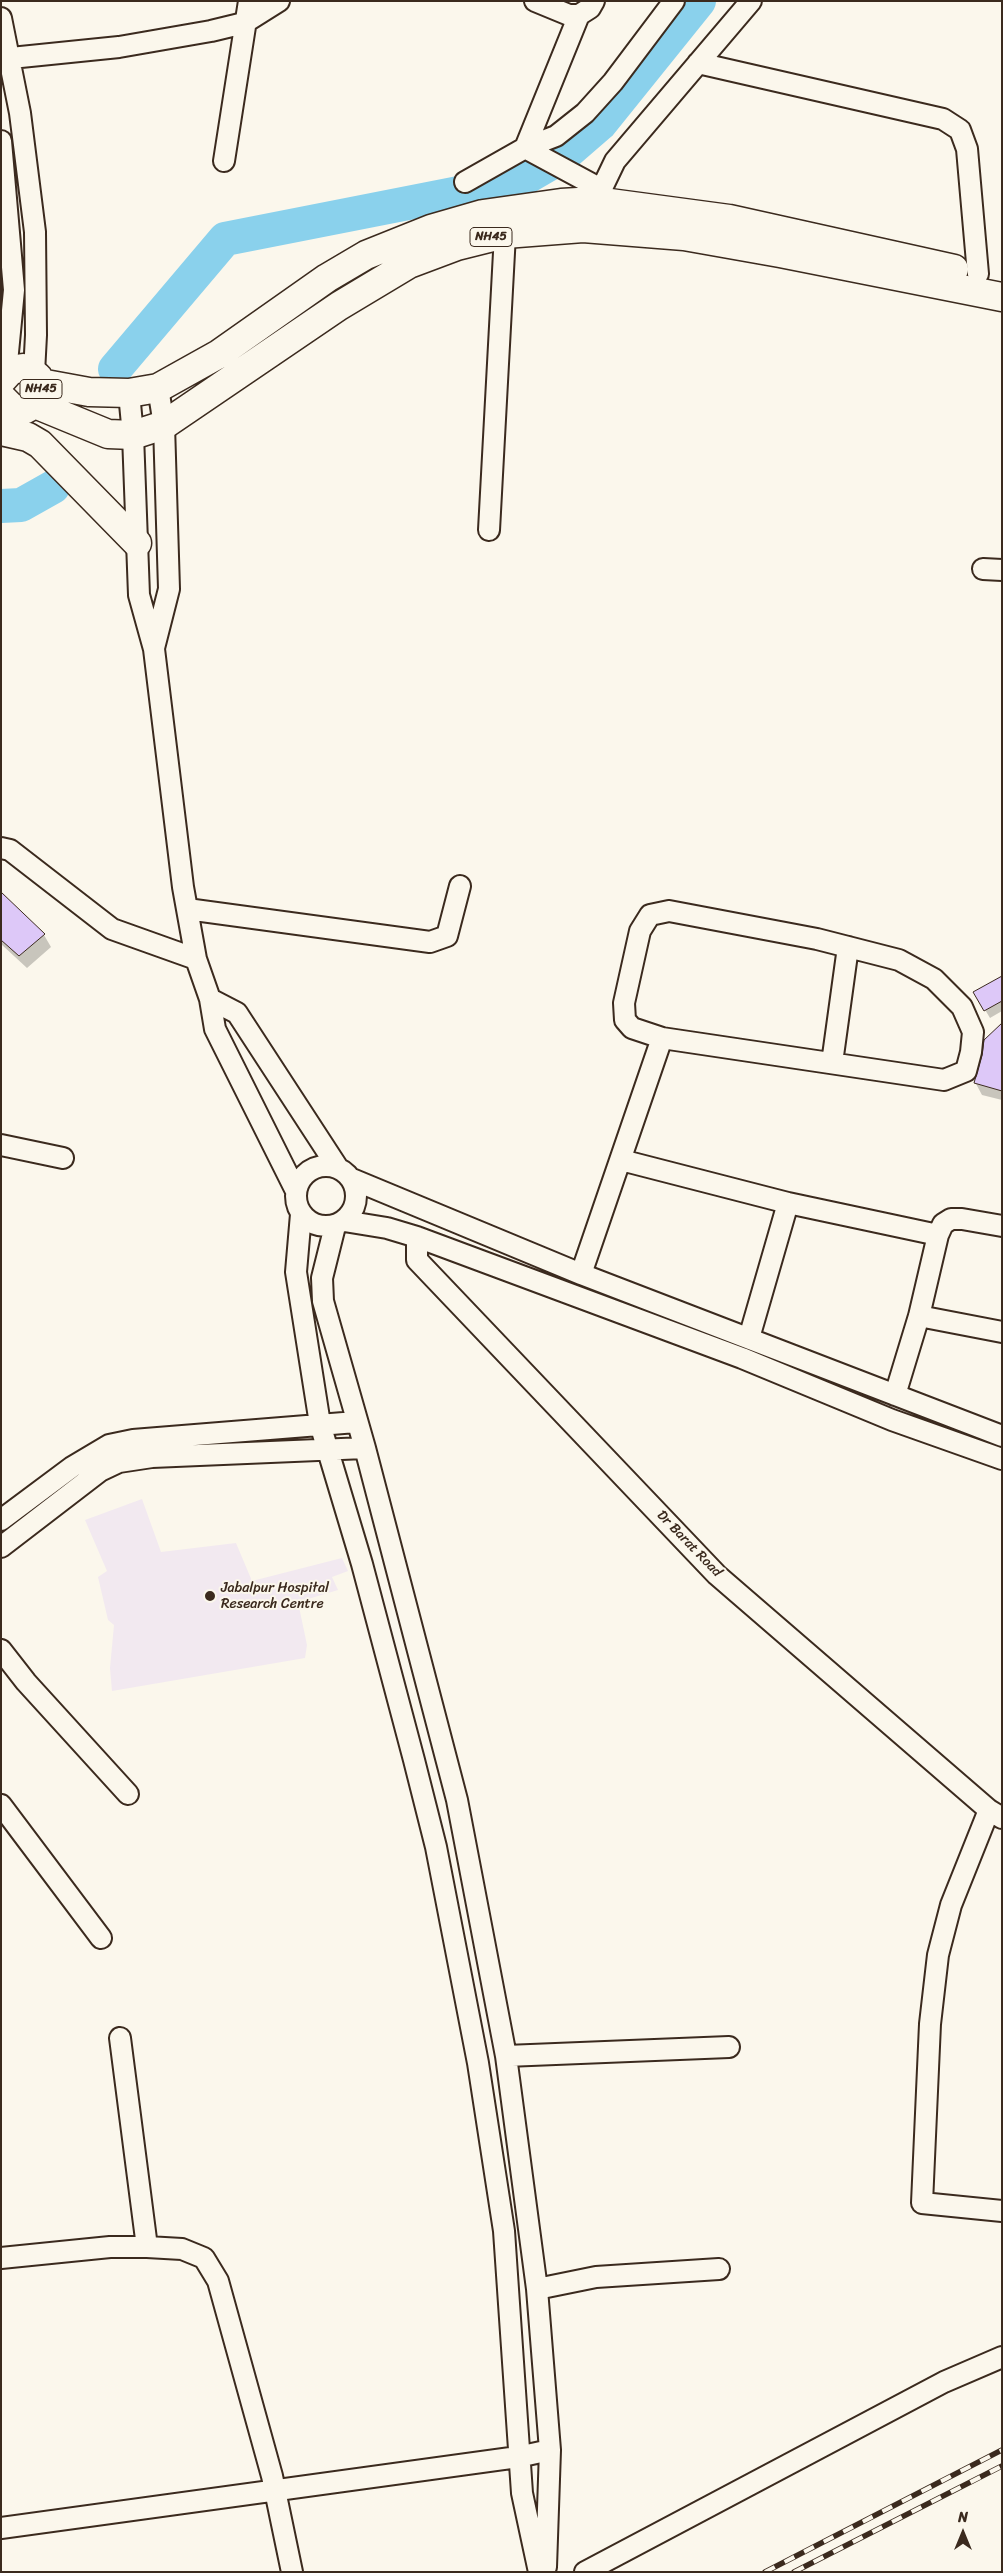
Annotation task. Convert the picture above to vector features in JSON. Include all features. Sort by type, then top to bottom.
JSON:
[{"type":"highway","name":"NH45","points":[[36,387],[130,394],[158,388],[219,354],[327,278],[366,255],[431,229],[483,214],[561,203],[598,195],[729,219],[990,277]]},
{"type":"highway","name":"NH45","points":[[36,387],[24,410],[3,388],[17,368],[36,387],[108,434],[133,435],[164,425],[339,306],[409,264],[457,246],[505,234],[583,228],[684,236],[1002,297]]},
{"type":"highway","points":[[1,431],[28,437],[40,444],[137,543]]},
{"type":"street","points":[[224,161],[244,23],[249,1]]},
{"type":"street","points":[[5,58],[119,47],[211,31],[244,23],[279,1]]},
{"type":"street","points":[[535,1],[569,16],[579,16]]},
{"type":"street","points":[[525,148],[579,16],[590,8],[594,1]]},
{"type":"street","points":[[465,182],[525,148],[556,136],[585,113],[613,82],[674,1]]},
{"type":"street","points":[[583,228],[615,161],[751,1]]},
{"type":"street","points":[[1,18],[5,58],[20,113],[36,232],[36,387]]},
{"type":"street","points":[[698,63],[942,119],[960,130],[967,149],[990,277]]},
{"type":"street","points":[[1,141],[14,290],[3,388]]},
{"type":"street","points":[[525,148],[598,195]]},
{"type":"street","points":[[489,530],[505,234]]},
{"type":"street","points":[[154,650],[168,589],[164,425],[158,388]]},
{"type":"street","points":[[130,394],[139,595],[154,650],[187,908],[196,959],[210,999],[215,1029],[296,1190],[298,1207],[301,1214],[296,1272],[320,1424],[365,1573],[436,1847],[478,2063],[504,2231],[518,2457],[522,2493],[539,2572]]},
{"type":"street","points":[[1,848],[10,850],[112,929],[196,959]]},
{"type":"street","points":[[187,908],[430,942],[447,936],[460,886]]},
{"type":"street","points":[[669,911],[848,947],[899,960],[934,979],[962,1007],[973,1032],[971,1052],[966,1071],[944,1080],[662,1038],[632,1028],[625,1020],[624,1003],[640,931],[650,916],[669,911]]},
{"type":"street","points":[[832,1063],[848,947]]},
{"type":"street","points":[[210,999],[237,1013],[345,1174],[357,1196],[356,1206],[340,1224],[322,1278],[323,1301],[356,1422],[365,1448],[457,1800],[506,2056],[537,2288],[550,2450],[546,2572]]},
{"type":"street","points":[[581,1274],[662,1038]]},
{"type":"street","points":[[1,1145],[63,1158]]},
{"type":"street","points":[[621,1160],[788,1203],[938,1235]]},
{"type":"street","points":[[296,1190],[299,1182],[312,1170],[320,1166],[345,1174],[581,1274],[1002,1436]]},
{"type":"street","points":[[749,1338],[788,1203]]},
{"type":"street","points":[[301,1214],[316,1225],[340,1224],[387,1228],[416,1237],[742,1358],[892,1420],[1002,1459]]},
{"type":"street","points":[[895,1395],[919,1316],[938,1235],[943,1224],[951,1219],[1002,1226]]},
{"type":"street","name":"Dr Barat Road","points":[[416,1237],[417,1260],[717,1575],[996,1814]]},
{"type":"street","points":[[919,1316],[1002,1332]]},
{"type":"street","points":[[1,1520],[72,1466],[109,1445],[133,1440],[356,1422]]},
{"type":"street","points":[[1,1547],[100,1471],[119,1462],[152,1457],[365,1448]]},
{"type":"street","points":[[1,1650],[26,1682],[128,1794]]},
{"type":"street","points":[[1,1805],[100,1938]]},
{"type":"street","points":[[996,1814],[951,1905],[938,1955],[930,2024],[922,2203],[1002,2211]]},
{"type":"street","points":[[120,2038],[147,2247]]},
{"type":"street","points":[[506,2056],[729,2047]]},
{"type":"street","points":[[1,2258],[110,2247],[182,2248],[204,2258],[218,2281],[272,2476],[273,2490],[292,2572]]},
{"type":"street","points":[[537,2288],[596,2277],[719,2270]]},
{"type":"street","points":[[585,2572],[944,2382],[1002,2357]]},
{"type":"street","points":[[1,2528],[518,2457],[550,2450]]},
{"type":"shaded area","name":"Jabalpur Hospital Research Centre","points":[[142,1499],[161,1552],[236,1543],[252,1581],[342,1558],[348,1571],[332,1577],[338,1590],[298,1602],[307,1645],[305,1658],[112,1691],[110,1668],[114,1625],[108,1620],[98,1577],[107,1571],[85,1520]]},
{"type":"building","points":[[1,892],[45,934],[19,956],[1,940]]},
{"type":"building","points":[[1002,976],[1002,1001],[984,1011],[973,992]]},
{"type":"building","points":[[1002,1023],[1002,1091],[974,1083],[984,1040]]},
{"type":"waterway","points":[[115,369],[225,239],[520,181],[563,156],[600,124],[699,1]]},
{"type":"waterway","points":[[1,506],[21,505],[53,487]]},
{"type":"railway","points":[[765,2572],[1002,2450]]},
{"type":"railway","points":[[794,2572],[1002,2466]]},
{"type":"place","name":"Jabalpur Hospital Research Centre","points":[[210,1596]]}]
